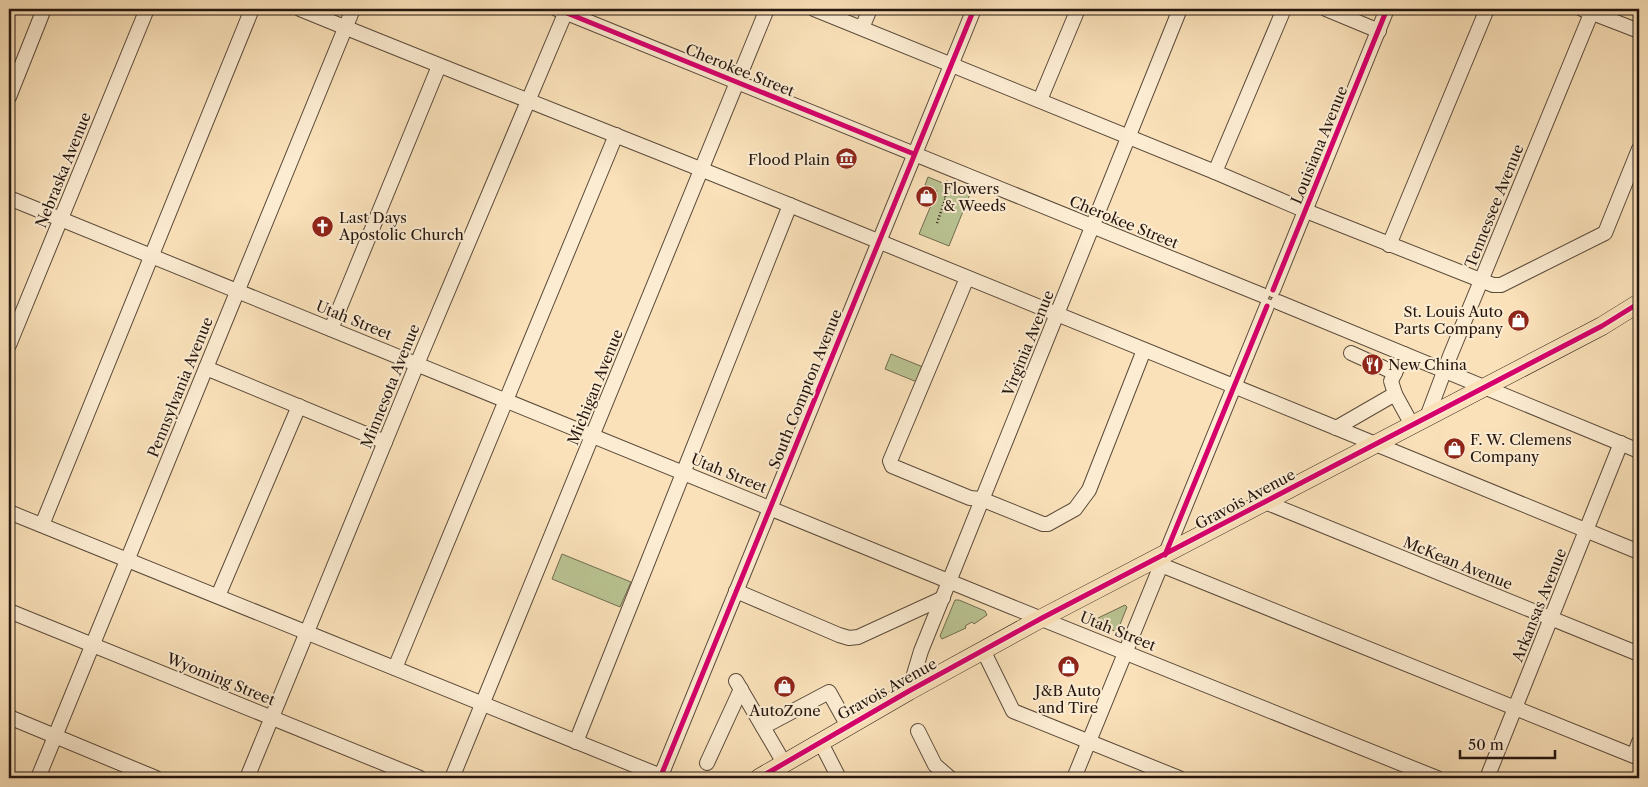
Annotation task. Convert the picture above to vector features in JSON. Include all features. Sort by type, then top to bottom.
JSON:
[{"type":"main road","name":"Gravois Avenue","points":[[759,778],[820,741],[1042,618],[1163,560],[1265,502],[1602,326],[1639,303]]},
{"type":"street","points":[[9,97],[44,9]]},
{"type":"street","name":"Nebraska Avenue","points":[[9,345],[147,9]]},
{"type":"street","points":[[42,525],[252,9]]},
{"type":"street","points":[[300,9],[790,205],[1639,552]]},
{"type":"street","name":"Pennsylvania Avenue","points":[[38,778],[353,9]]},
{"type":"street","name":"Michigan Avenue","points":[[452,778],[767,9]]},
{"type":"street","points":[[814,9],[1040,100],[1389,245],[1481,282],[1493,285],[1501,285],[1604,232],[1639,149]]},
{"type":"street","points":[[862,28],[870,9]]},
{"type":"street","name":"South Compton Avenue","points":[[661,777],[974,9]]},
{"type":"street","points":[[1040,100],[1078,9]]},
{"type":"street","name":"Virginia Avenue","points":[[909,691],[921,652],[981,499],[1180,9]]},
{"type":"street","points":[[1215,172],[1284,9]]},
{"type":"street","points":[[1326,9],[1379,31]]},
{"type":"street","name":"Louisiana Avenue","points":[[1074,778],[1388,9]]},
{"type":"street","points":[[1389,245],[1487,9]]},
{"type":"street","name":"Cherokee Street","points":[[563,10],[1270,298],[1639,451]]},
{"type":"street","name":"Minnesota Avenue","points":[[247,778],[528,100],[563,10]]},
{"type":"street","points":[[1589,10],[1639,31]]},
{"type":"street","name":"Tennessee Avenue","points":[[1420,421],[1445,371],[1589,10]]},
{"type":"street","points":[[331,329],[439,66]]},
{"type":"street","points":[[395,668],[616,135]]},
{"type":"street","name":"Utah Street","points":[[9,198],[1437,778]]},
{"type":"street","points":[[576,742],[790,205]]},
{"type":"street","points":[[966,278],[890,461],[892,466],[970,498],[981,499],[1043,524],[1048,524],[1075,509],[1089,490],[1144,350]]},
{"type":"street","points":[[1351,353],[1395,372]]},
{"type":"street","points":[[1404,354],[1391,381],[1394,394],[1420,421]]},
{"type":"street","points":[[206,368],[385,442]]},
{"type":"street","points":[[1336,428],[1394,394]]},
{"type":"street","points":[[218,596],[298,406]]},
{"type":"street","name":"Arkansas Avenue","points":[[1487,778],[1621,443]]},
{"type":"street","name":"McKean Avenue","points":[[1265,502],[1639,654]]},
{"type":"street","points":[[9,512],[661,777]]},
{"type":"street","points":[[1163,560],[1634,756],[1639,742]]},
{"type":"street","points":[[736,591],[849,638],[858,637],[942,598]]},
{"type":"street","name":"Wyoming Street","points":[[9,611],[420,778]]},
{"type":"street","points":[[983,650],[1013,711],[1179,778]]},
{"type":"street","points":[[707,763],[738,685],[784,763]]},
{"type":"street","points":[[763,727],[829,692],[848,726]]},
{"type":"street","points":[[9,717],[141,776],[156,778]]},
{"type":"street","points":[[918,731],[935,765],[950,778]]},
{"type":"street","points":[[820,741],[839,778]]},
{"type":"path","points":[[937,222],[946,197],[942,196],[948,181]]},
{"type":"green space","points":[[928,177],[970,194],[949,246],[919,234],[937,191],[925,185]]},
{"type":"green space","points":[[891,354],[923,367],[917,382],[885,369]]},
{"type":"green space","points":[[562,554],[631,582],[620,607],[552,579]]},
{"type":"green space","points":[[955,600],[985,611],[987,615],[974,624],[972,622],[965,626],[966,628],[942,639],[940,636]]},
{"type":"green space","points":[[1125,605],[1127,607],[1117,632],[1095,623],[1096,619]]},
{"type":"cycle path","points":[[557,9],[914,154]]},
{"type":"cycle path","points":[[660,778],[974,9]]},
{"type":"cycle path","points":[[1273,290],[1387,9]]},
{"type":"cycle path","points":[[759,778],[909,691],[1042,618],[1602,326],[1639,303]]},
{"type":"cycle path","points":[[1165,555],[1267,306]]},
{"type":"place","name":"Flood Plain","points":[[846,159]]},
{"type":"place","name":"Flowers & Weeds","points":[[927,197]]},
{"type":"place","name":"Last Days Apostolic Church","points":[[323,226]]},
{"type":"place","name":"St. Louis Auto Parts Company","points":[[1519,320]]},
{"type":"place","name":"New China","points":[[1372,364]]},
{"type":"place","name":"F. W. Clemens Company","points":[[1454,448]]},
{"type":"place","name":"J&B Auto and Tire","points":[[1068,667]]},
{"type":"place","name":"AutoZone","points":[[785,687]]}]
